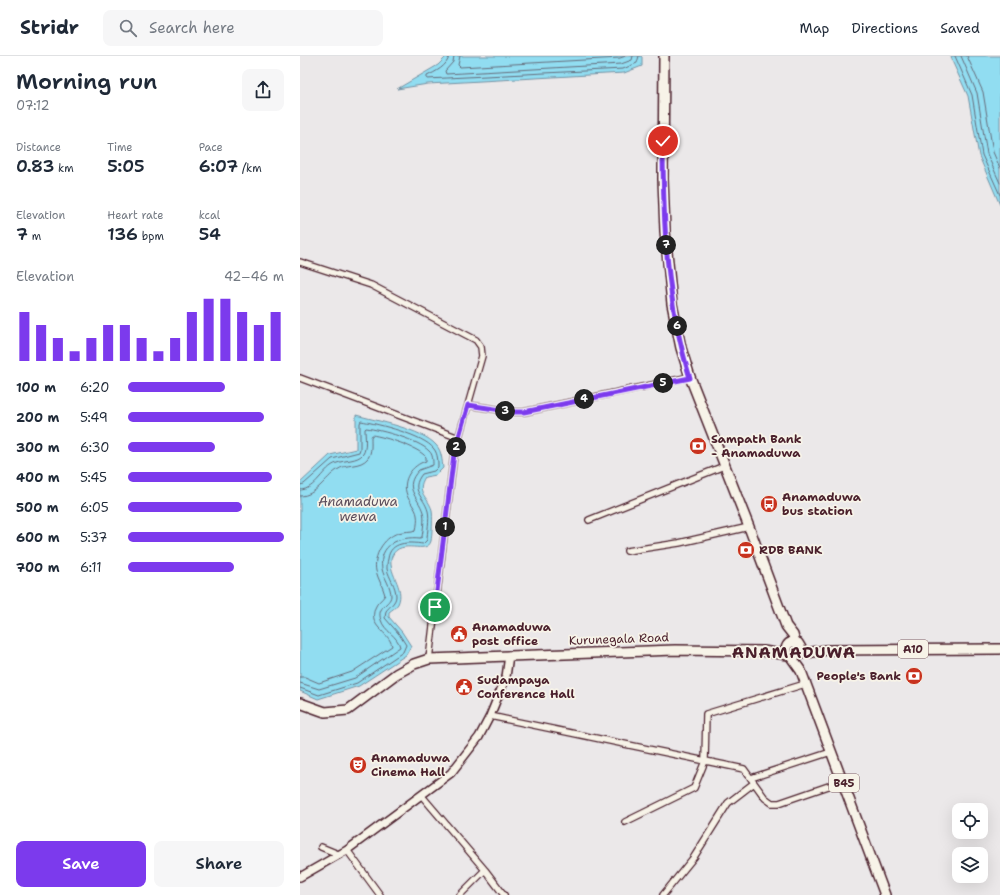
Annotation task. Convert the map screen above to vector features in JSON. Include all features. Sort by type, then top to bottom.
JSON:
[{"type":"main road","points":[[664,56],[663,179],[667,252],[672,304],[681,348],[690,378],[724,466],[750,527],[793,644],[801,648],[793,655],[786,649],[793,644]]},
{"type":"main road","name":"Kurunegala Road","points":[[763,651],[793,644]]},
{"type":"main road","name":"A10","points":[[793,644],[826,650]]},
{"type":"main road","name":"A10","points":[[793,655],[826,650],[1000,649]]},
{"type":"main road","name":"Kurunegala Road","points":[[300,704],[325,712],[348,710],[396,674],[414,664],[429,659],[675,650],[763,651],[793,655]]},
{"type":"main road","name":"B45","points":[[793,655],[801,662],[801,672],[805,684],[885,895]]},
{"type":"street","points":[[300,262],[371,285],[476,340],[481,347],[482,356],[454,454],[429,659]]},
{"type":"street","points":[[300,378],[459,438]]},
{"type":"street","points":[[468,405],[524,412],[690,378]]},
{"type":"street","points":[[589,520],[724,466]]},
{"type":"street","points":[[627,551],[679,543],[750,527]]},
{"type":"street","points":[[300,877],[347,850],[422,796],[451,773],[479,737],[490,716],[506,677],[509,655]]},
{"type":"street","points":[[625,822],[694,788],[705,761],[706,714],[805,684]]},
{"type":"street","points":[[490,716],[744,769],[765,798],[772,803],[779,803],[843,781]]},
{"type":"street","points":[[663,895],[694,857],[728,803],[752,781],[831,752]]},
{"type":"street","points":[[422,796],[485,870],[504,895]]},
{"type":"street","points":[[321,848],[338,854]]},
{"type":"street","points":[[347,850],[380,895]]},
{"type":"street","points":[[460,895],[485,870]]},
{"type":"water","points":[[447,56],[641,56],[642,66],[624,73],[428,84],[397,89],[438,65]]},
{"type":"water","points":[[951,56],[1000,56],[1000,205],[979,156],[968,96]]},
{"type":"water","name":"Anamaduwa wewa","points":[[356,415],[399,426],[421,434],[436,445],[441,456],[443,468],[436,475],[425,477],[421,487],[423,494],[432,510],[431,541],[429,545],[424,547],[401,548],[392,556],[392,568],[400,592],[400,598],[398,604],[389,612],[389,617],[402,632],[411,646],[406,655],[359,686],[318,699],[300,691],[300,483],[330,455],[356,449]]},
{"type":"place","name":"Sampath Bank - Anamaduwa","points":[[698,446]]},
{"type":"place","name":"Anamaduwa bus station","points":[[769,504]]},
{"type":"place","name":"RDB BANK","points":[[746,550]]},
{"type":"place","name":"Anamaduwa post office","points":[[459,634]]},
{"type":"place","name":"People's Bank","points":[[914,676]]},
{"type":"place","name":"Sudampaya Conference Hall","points":[[464,687]]},
{"type":"place","name":"Anamaduwa Cinema Hall","points":[[358,765]]},
{"type":"district","name":"ANAMADUWA","points":[[794,652]]},
{"type":"route","points":[[435,607],[454,454],[468,405],[524,412],[690,378],[681,348],[672,304],[665,231],[663,141]]}]
